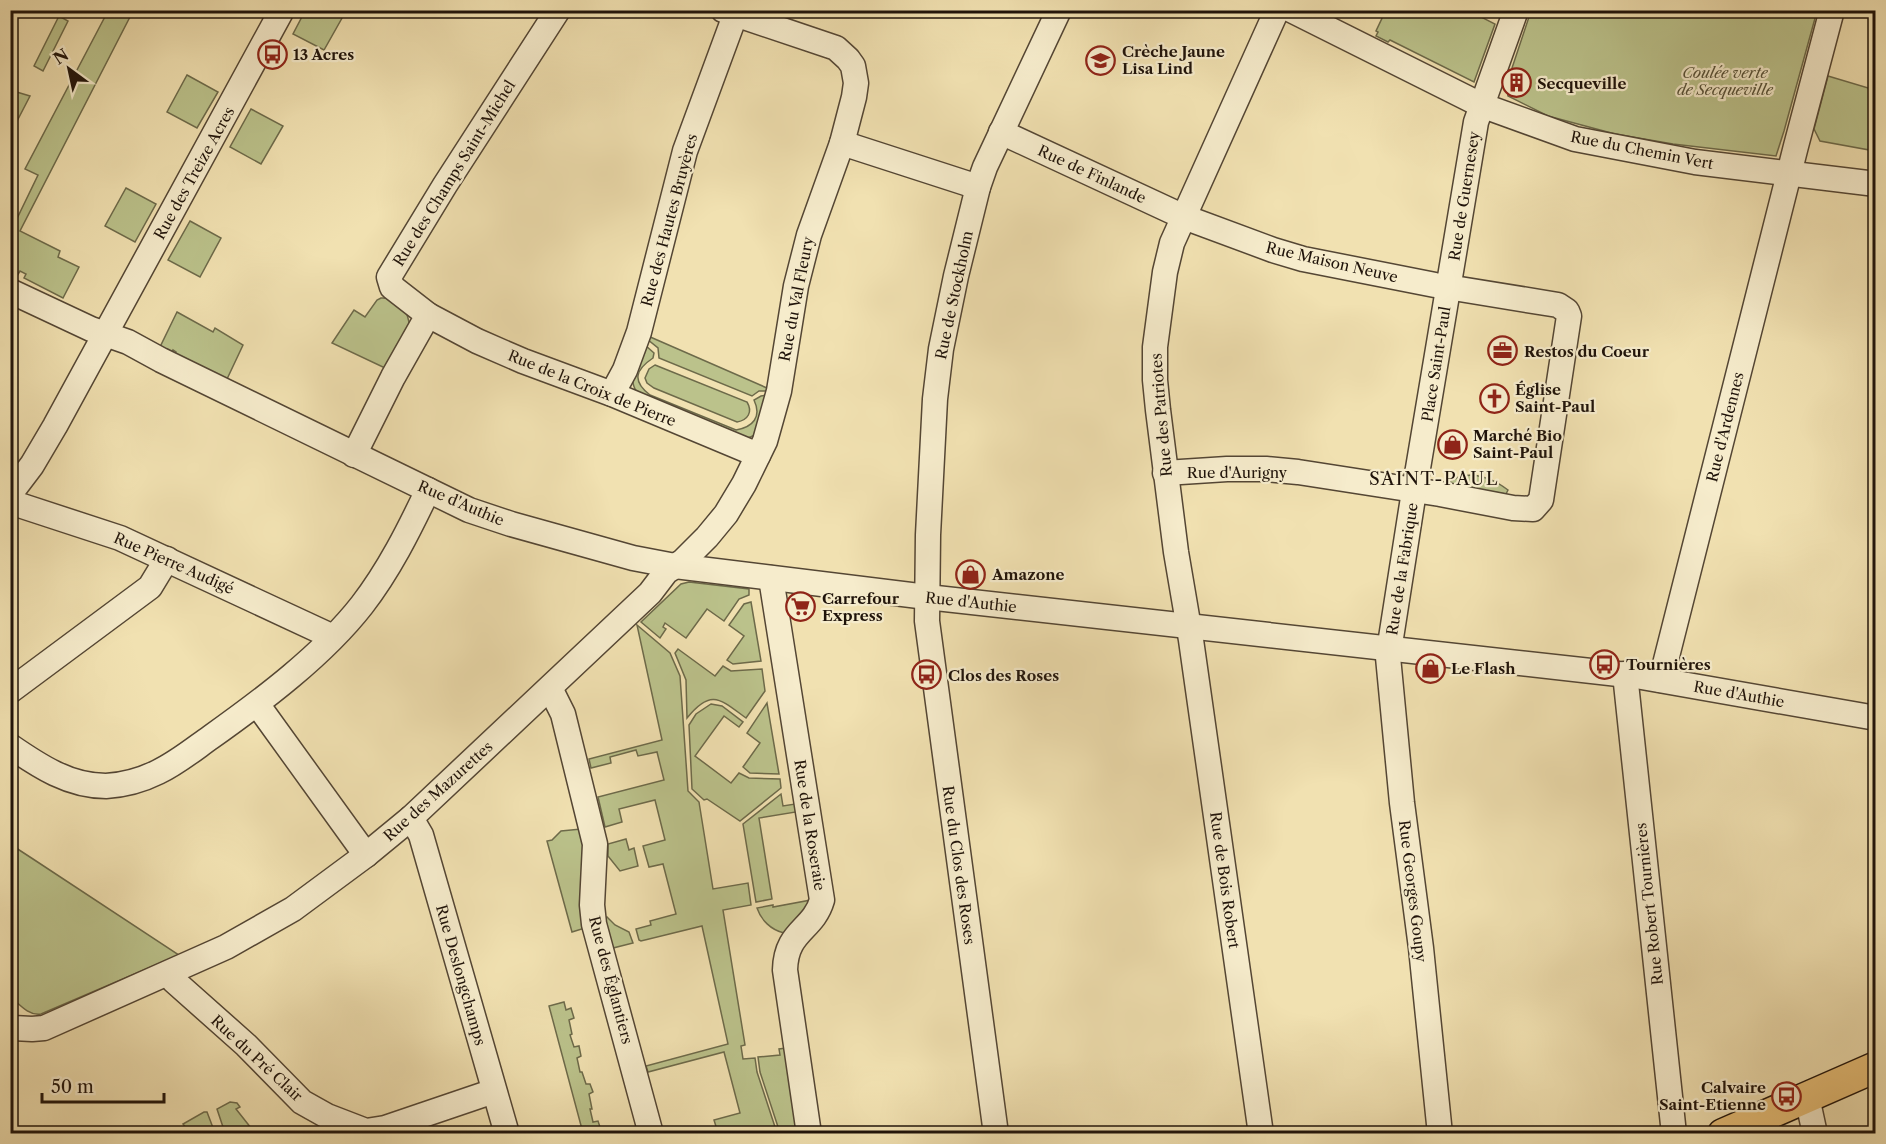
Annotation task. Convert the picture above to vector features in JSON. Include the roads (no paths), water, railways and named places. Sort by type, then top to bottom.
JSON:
[{"type":"main road","points":[[1723,1134],[1811,1113],[1875,1067]]},
{"type":"main road","points":[[1753,1134],[1811,1113],[1875,1080]]},
{"type":"street","name":"Rue des Treize Acres","points":[[10,494],[32,465],[282,10]]},
{"type":"street","name":"Rue des Champs Saint-Michel","points":[[428,315],[392,287],[389,277],[558,10]]},
{"type":"street","name":"Rue de Stockholm","points":[[927,597],[931,460],[941,349],[978,187],[1001,132],[1059,10]]},
{"type":"street","name":"Rue des Patriotes","points":[[1188,626],[1176,552],[1155,380],[1155,347],[1165,272],[1172,243],[1277,10]]},
{"type":"street","name":"Rue du Chemin Vert","points":[[1291,10],[1481,105],[1575,139],[1695,162],[1875,184]]},
{"type":"street","name":"Rue de Guernesey","points":[[1448,287],[1476,122],[1515,10]]},
{"type":"street","name":"Rue d'Ardennes","points":[[1661,680],[1832,10]]},
{"type":"street","name":"Rue du Val Fleury","points":[[675,566],[689,556],[726,513],[758,456],[773,416],[796,286],[808,235],[842,143],[856,83],[856,74],[848,58],[836,48],[732,12]]},
{"type":"street","name":"Rue des Hautes Bruyères","points":[[612,394],[625,369],[639,332],[685,151],[732,12]]},
{"type":"street","name":"Rue de Finlande","points":[[1001,132],[1184,216]]},
{"type":"street","points":[[842,143],[978,187]]},
{"type":"street","name":"Rue Maison Neuve","points":[[1184,216],[1245,240],[1304,259],[1448,287]]},
{"type":"street","name":"Place Saint-Paul","points":[[1448,287],[1558,306],[1567,311],[1569,316],[1541,500],[1536,507],[1528,510],[1415,490],[1448,287]]},
{"type":"street","name":"Rue d'Authie","points":[[10,291],[88,328],[128,342],[485,516],[643,560],[675,566],[927,597],[1625,674],[1875,718]]},
{"type":"street","name":"Rue de la Croix de Pierre","points":[[428,315],[477,341],[523,361],[612,394],[758,456]]},
{"type":"street","points":[[354,454],[428,315]]},
{"type":"street","name":"Rue d'Aurigny","points":[[1166,473],[1266,469],[1415,490]]},
{"type":"street","points":[[10,746],[53,774],[74,781],[98,785],[123,784],[157,773],[172,764],[257,704],[333,637],[361,607],[389,565],[428,490]]},
{"type":"street","name":"Rue de la Fabrique","points":[[1389,648],[1415,490]]},
{"type":"street","name":"Rue Pierre Audigé","points":[[10,502],[120,538],[333,637]]},
{"type":"street","points":[[10,691],[150,587],[167,559]]},
{"type":"street","name":"Rue des Mazurettes","points":[[11,1027],[45,1028],[226,947],[293,909],[366,855],[411,818],[650,593],[666,572],[675,566]]},
{"type":"street","name":"Rue de la Roseraie","points":[[771,578],[822,900],[819,909],[789,946],[785,957],[809,1134]]},
{"type":"street","name":"Rue du Clos des Roses","points":[[927,597],[929,636],[996,1134]]},
{"type":"street","name":"Rue de Bois Robert","points":[[1188,626],[1261,1134]]},
{"type":"street","name":"Rue Georges Goupy","points":[[1389,648],[1388,662],[1397,754],[1421,948],[1440,1134]]},
{"type":"street","name":"Rue Robert Tournières","points":[[1625,674],[1674,1134]]},
{"type":"street","name":"Rue des Églantiers","points":[[550,688],[563,714],[595,844],[592,905],[594,924],[651,1134]]},
{"type":"street","points":[[257,704],[366,855]]},
{"type":"street","name":"Rue Deslongchamps","points":[[411,818],[420,834],[507,1134]]},
{"type":"street","name":"Rue du Pré Clair","points":[[169,973],[174,981],[246,1045],[302,1102],[327,1116],[366,1131],[385,1128],[494,1091]]},
{"type":"place","name":"13 Acres","points":[[272,54]]},
{"type":"place","name":"Crèche Jaune Lisa Lind","points":[[1101,60]]},
{"type":"place","name":"Secqueville","points":[[1516,83]]},
{"type":"place","name":"Restos du Coeur","points":[[1503,351]]},
{"type":"place","name":"Église Saint-Paul","points":[[1494,398]]},
{"type":"place","name":"Marché Bio Saint-Paul","points":[[1452,444]]},
{"type":"place","name":"Amazone","points":[[971,574]]},
{"type":"place","name":"Carrefour Express","points":[[801,607]]},
{"type":"place","name":"Tournières","points":[[1605,664]]},
{"type":"place","name":"Le Flash","points":[[1430,668]]},
{"type":"place","name":"Clos des Roses","points":[[927,675]]},
{"type":"place","name":"Calvaire Saint-Etienne","points":[[1787,1096]]},
{"type":"district","name":"SAINT-PAUL","points":[[1434,479]]},
{"type":"park label","name":"Coulée verte de Secqueville","points":[[1725,80]]}]
